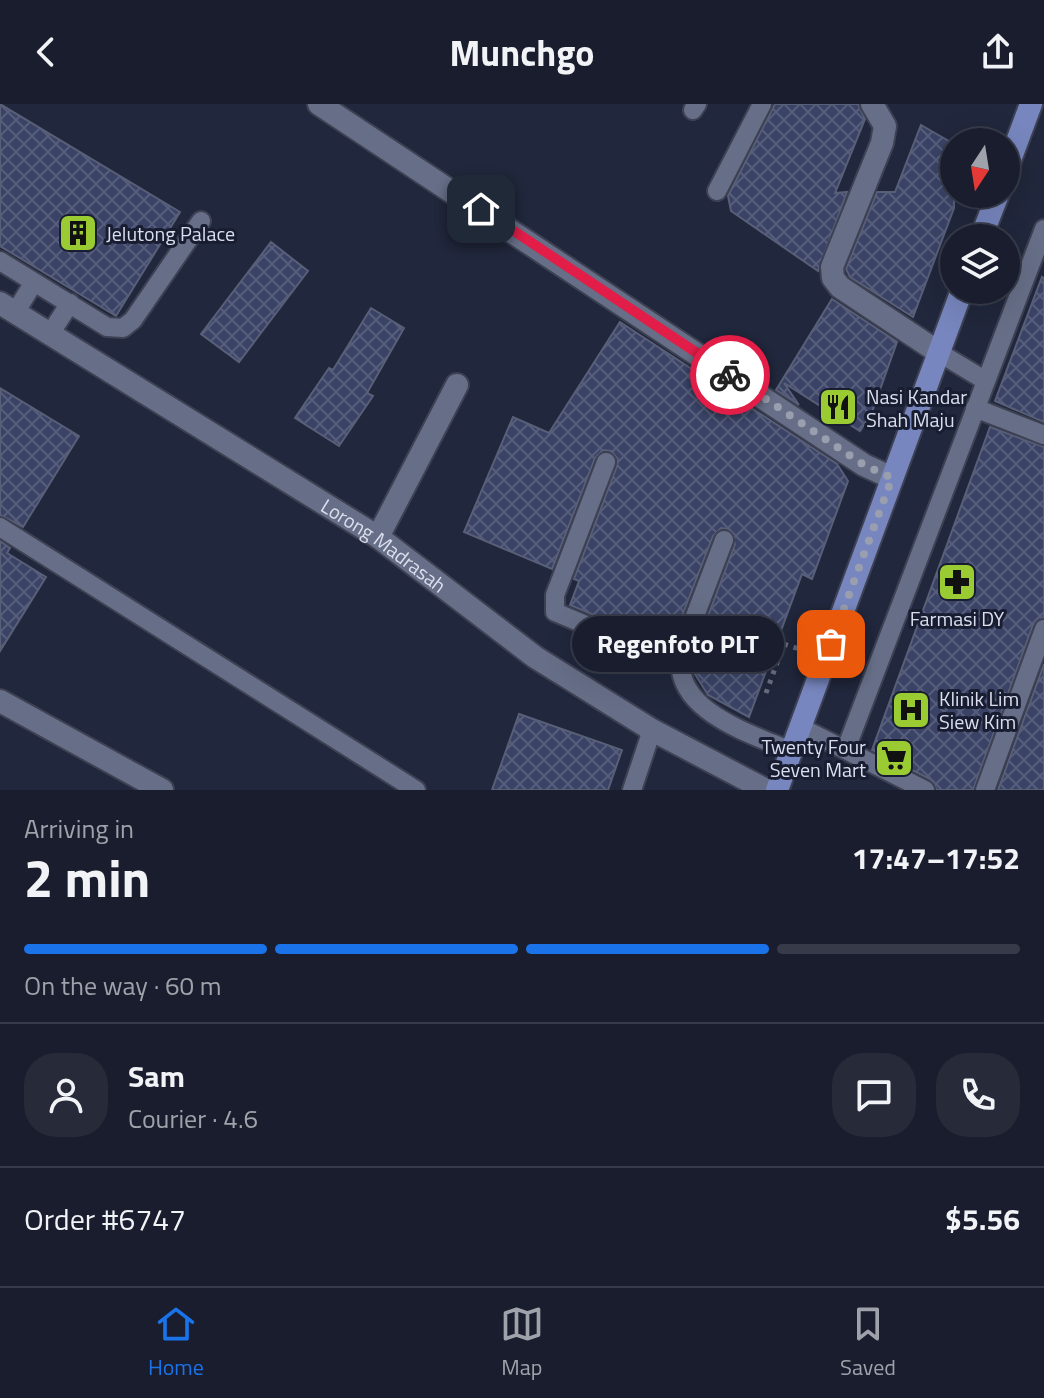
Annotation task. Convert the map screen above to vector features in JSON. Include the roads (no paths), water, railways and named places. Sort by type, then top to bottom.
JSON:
[{"type":"main road","points":[[1020,133],[1031,104]]},
{"type":"main road","points":[[777,790],[957,304]]},
{"type":"street","points":[[319,104],[864,465],[892,478]]},
{"type":"street","points":[[872,104],[885,126],[882,143],[832,267],[833,278],[840,287],[938,352]]},
{"type":"street","name":"Lorong Madrasah","points":[[7,308],[378,537],[535,657],[652,730],[766,790]]},
{"type":"street","points":[[378,537],[457,385]]},
{"type":"street","points":[[0,701],[162,790]]},
{"type":"lane","points":[[717,191],[762,104]]},
{"type":"lane","points":[[0,261],[107,327],[123,328],[133,320],[201,221]]},
{"type":"lane","points":[[846,749],[1044,229]]},
{"type":"lane","points":[[7,308],[34,282]]},
{"type":"lane","points":[[50,334],[70,303]]},
{"type":"lane","points":[[938,352],[986,381]]},
{"type":"lane","points":[[975,408],[1044,435]]},
{"type":"lane","points":[[606,462],[555,595],[555,612],[679,664]]},
{"type":"lane","points":[[0,527],[416,790]]},
{"type":"lane","points":[[724,540],[679,664],[682,682],[701,706],[791,751]]},
{"type":"lane","points":[[985,790],[1044,629]]},
{"type":"lane","points":[[800,727],[925,790]]},
{"type":"lane","points":[[632,790],[652,730]]},
{"type":"place","name":"Jelutong Palace","points":[[78,233]]},
{"type":"place","name":"Nasi Kandar Shah Maju","points":[[838,407]]},
{"type":"place","name":"Farmasi DY","points":[[957,582]]},
{"type":"place","name":"Regenfoto PLT","points":[[831,644]]},
{"type":"place","name":"Klinik Lim Siew Kim","points":[[911,710]]},
{"type":"place","name":"Twenty Four Seven Mart","points":[[894,758]]}]
